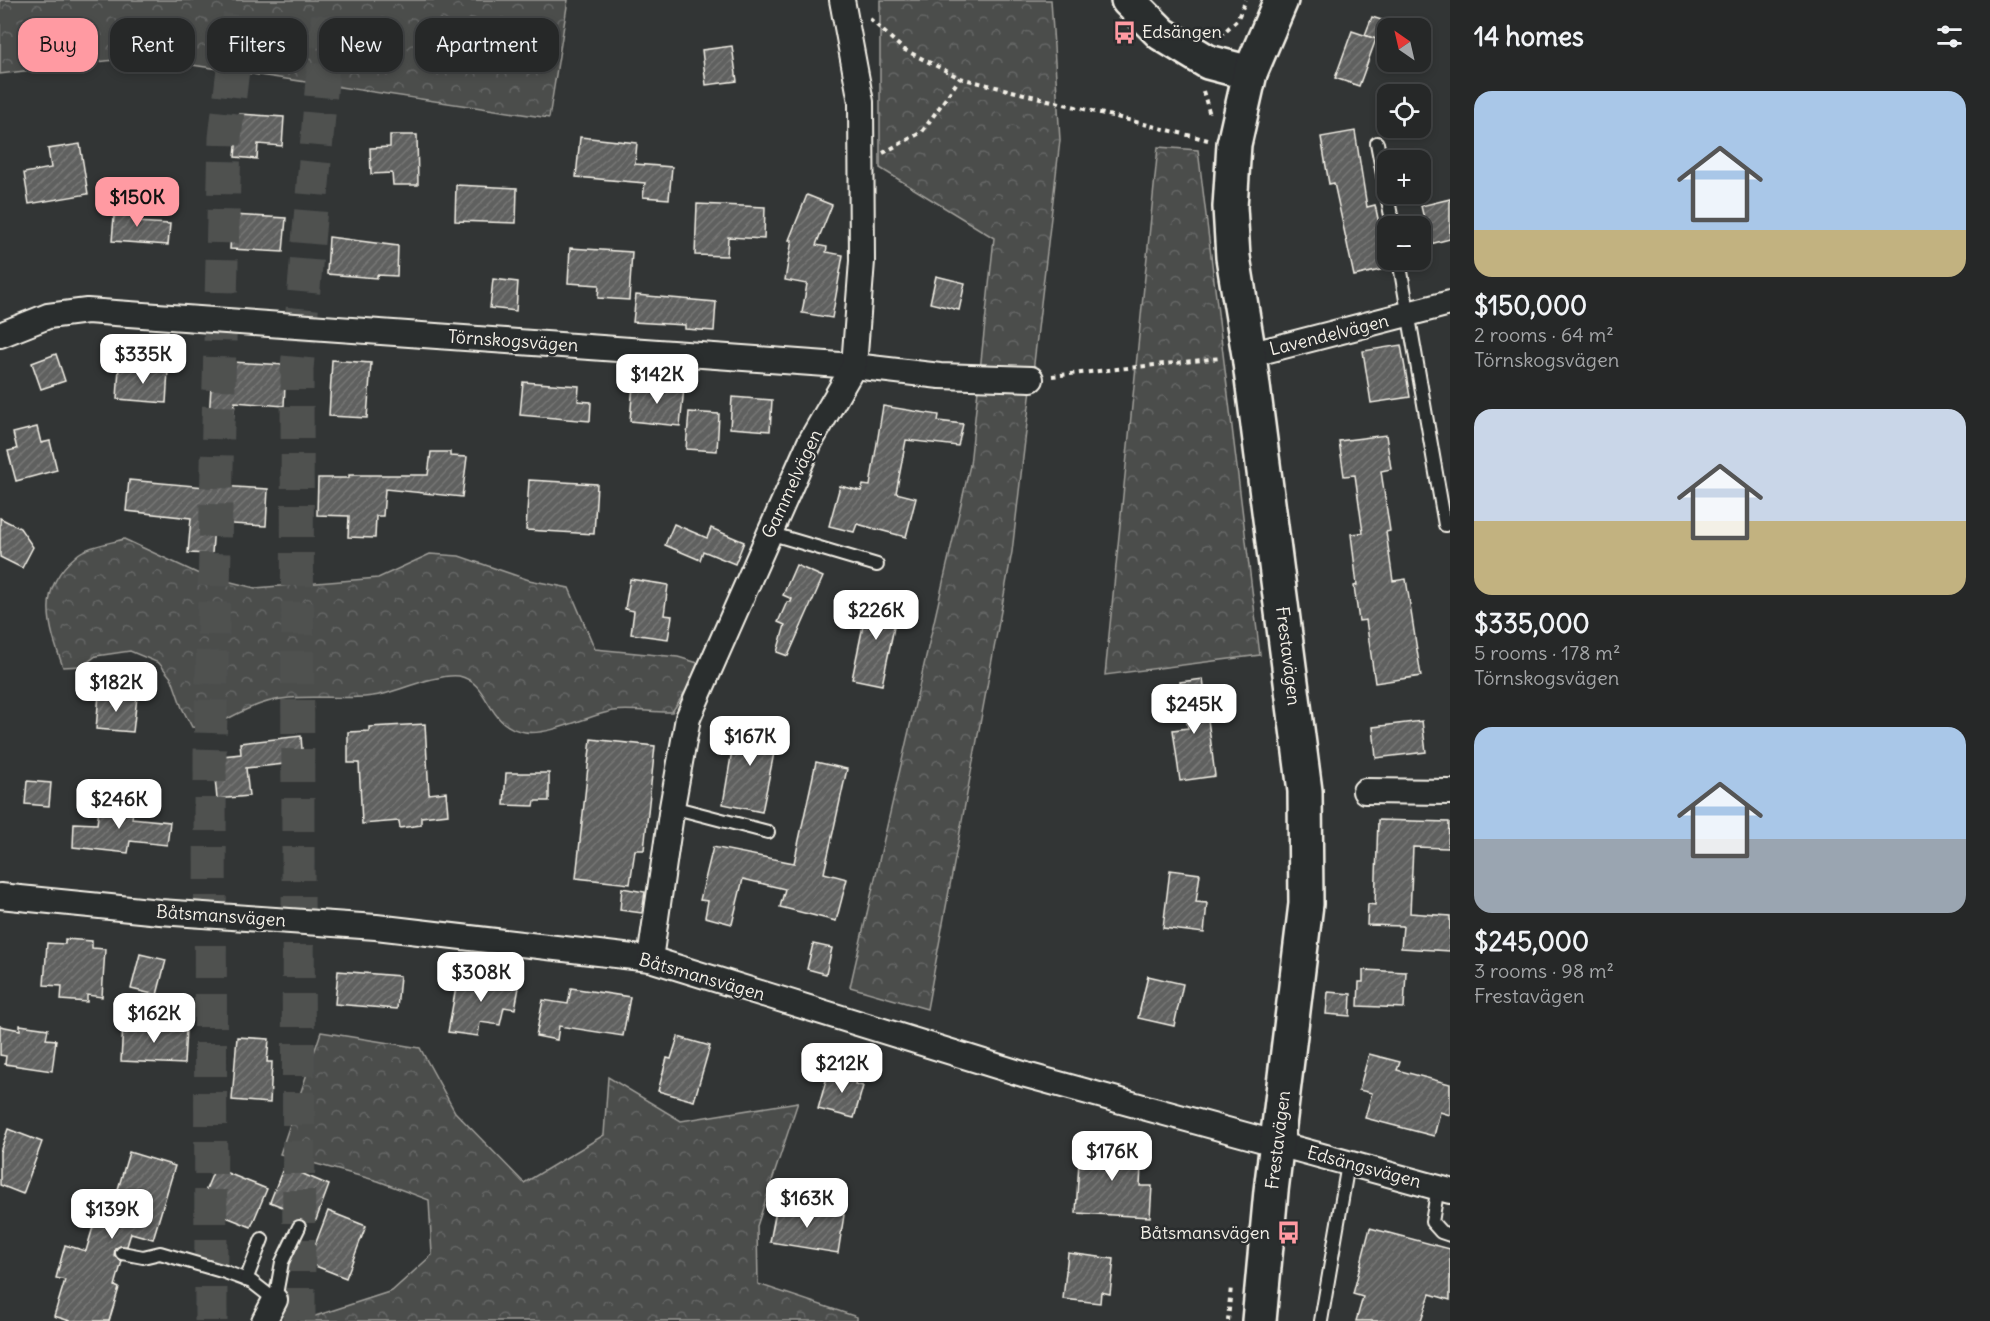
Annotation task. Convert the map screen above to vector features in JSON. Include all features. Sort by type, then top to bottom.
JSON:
[{"type":"street","name":"Gammelvägen","points":[[650,959],[672,807],[688,718],[810,441],[854,366],[862,261],[861,102],[842,0]]},
{"type":"street","points":[[1128,0],[1162,34],[1208,62],[1250,73]]},
{"type":"street","name":"Frestavägen","points":[[1259,1321],[1306,904],[1305,790],[1249,355],[1233,257],[1230,207],[1234,144],[1250,73],[1281,0]]},
{"type":"street","name":"Lavendelvägen","points":[[1249,355],[1450,303]]},
{"type":"street","name":"Törnskogsvägen","points":[[0,335],[48,316],[87,311],[854,366],[940,376],[1031,379]]},
{"type":"street","points":[[1365,791],[1450,792]]},
{"type":"street","name":"Båtsmansvägen","points":[[0,896],[160,912],[376,927],[650,959],[1026,1075],[1253,1138],[1278,1142]]},
{"type":"street","name":"Edsängsvägen","points":[[1278,1142],[1348,1164],[1444,1189]]},
{"type":"lane","points":[[1377,143],[1391,216]]},
{"type":"lane","name":"Lavendelvägen","points":[[1401,270],[1409,315]]},
{"type":"lane","points":[[1409,315],[1445,525]]},
{"type":"lane","points":[[769,532],[877,565]]},
{"type":"lane","points":[[672,807],[768,831]]},
{"type":"lane","points":[[1322,1321],[1348,1164]]},
{"type":"lane","points":[[1444,1189],[1432,1222],[1442,1233],[1450,1235]]},
{"type":"lane","points":[[269,1311],[282,1262],[299,1227]]},
{"type":"lane","points":[[246,1280],[262,1239]]},
{"type":"lane","points":[[122,1253],[143,1257],[160,1253],[246,1280],[269,1311]]},
{"type":"path","points":[[1210,120],[1210,109],[1202,88],[1208,62],[1219,37],[1237,20],[1246,0]]},
{"type":"path","points":[[865,14],[903,49],[960,78],[1211,141],[1211,130]]},
{"type":"path","points":[[861,164],[922,132],[960,78]]},
{"type":"path","points":[[1031,379],[1249,355]]},
{"type":"path","points":[[1228,1321],[1233,1275]]},
{"type":"green space","points":[[0,0],[568,0],[559,56],[559,18],[415,18],[415,72],[556,72],[549,118],[239,72],[307,72],[307,18],[207,18],[207,67],[195,65],[195,18],[110,18],[110,60],[98,62],[98,18],[18,18],[18,72],[0,74]]},
{"type":"green space","points":[[880,0],[1051,0],[1060,140],[1012,552],[927,1009],[850,987],[970,465],[994,238],[880,168]]},
{"type":"green space","points":[[1158,147],[1198,150],[1260,655],[1105,675]]},
{"type":"green space","points":[[124,539],[199,574],[255,588],[378,578],[430,554],[459,556],[529,580],[569,588],[595,649],[678,657],[698,663],[687,689],[672,712],[613,711],[546,731],[525,732],[502,722],[477,687],[469,680],[459,676],[433,679],[373,696],[279,699],[248,709],[210,729],[192,727],[182,708],[172,679],[159,663],[130,651],[96,656],[82,666],[63,667],[50,622],[50,595],[55,581],[63,569],[80,553],[92,547]]},
{"type":"green space","points":[[321,1032],[420,1048],[455,1112],[524,1183],[604,1135],[608,1077],[681,1121],[798,1102],[757,1226],[758,1284],[857,1317],[857,1321],[300,1321],[392,1291],[432,1255],[429,1200],[378,1181],[280,1154]]},
{"type":"building","points":[[1372,17],[1377,19],[1377,40],[1365,35]]},
{"type":"building","points":[[1352,31],[1376,39],[1359,86],[1335,78]]},
{"type":"building","points":[[732,46],[737,81],[706,85],[702,50]]},
{"type":"building","points":[[239,114],[284,117],[282,146],[258,144],[257,159],[235,157]]},
{"type":"building","points":[[1355,131],[1367,207],[1375,205],[1377,216],[1377,270],[1380,270],[1354,276],[1334,183],[1329,184],[1321,137]]},
{"type":"building","points":[[390,135],[417,135],[418,185],[393,185],[392,173],[371,174],[370,148],[390,147]]},
{"type":"building","points":[[580,137],[637,143],[635,164],[672,167],[669,199],[643,197],[645,183],[576,177]]},
{"type":"building","points":[[80,144],[88,194],[29,204],[24,173],[51,168],[48,149]]},
{"type":"building","points":[[456,185],[517,188],[516,223],[455,221]]},
{"type":"building","points":[[807,195],[832,205],[816,245],[827,247],[826,252],[843,255],[832,318],[802,313],[807,284],[785,280],[792,240],[789,240]]},
{"type":"building","points":[[1450,199],[1450,239],[1431,244],[1431,216],[1423,216],[1421,206]]},
{"type":"building","points":[[115,204],[138,206],[137,222],[170,224],[168,245],[112,241]]},
{"type":"building","points":[[697,204],[765,207],[764,239],[728,237],[727,256],[695,255]]},
{"type":"building","points":[[232,215],[286,218],[283,252],[230,249]]},
{"type":"building","points":[[329,237],[398,246],[397,276],[377,275],[377,278],[327,274]]},
{"type":"building","points":[[570,248],[632,252],[629,300],[598,298],[599,285],[568,283]]},
{"type":"building","points":[[936,276],[965,283],[959,310],[930,303]]},
{"type":"building","points":[[493,279],[518,282],[516,311],[490,308]]},
{"type":"building","points":[[636,295],[716,302],[714,331],[685,329],[685,325],[633,322]]},
{"type":"building","points":[[1401,345],[1410,397],[1371,403],[1363,351]]},
{"type":"building","points":[[56,354],[65,381],[41,389],[32,363]]},
{"type":"building","points":[[332,360],[371,363],[367,418],[329,416]]},
{"type":"building","points":[[232,362],[286,365],[284,406],[235,402],[233,422],[209,420],[212,370],[231,371]]},
{"type":"building","points":[[119,367],[168,370],[166,403],[117,399]]},
{"type":"building","points":[[523,382],[579,386],[578,401],[591,402],[590,421],[520,415]]},
{"type":"building","points":[[633,384],[684,388],[680,426],[630,421]]},
{"type":"building","points":[[732,397],[772,400],[770,431],[730,428]]},
{"type":"building","points":[[883,406],[939,415],[938,421],[963,424],[958,446],[906,440],[896,493],[916,498],[906,537],[857,524],[854,532],[829,526],[840,486],[861,491],[863,485],[870,486]]},
{"type":"building","points":[[689,412],[719,414],[717,451],[686,449]]},
{"type":"building","points":[[37,427],[41,443],[50,441],[57,470],[16,481],[8,451],[17,449],[13,433]]},
{"type":"building","points":[[1386,435],[1391,469],[1381,471],[1390,531],[1386,532],[1393,581],[1406,579],[1421,676],[1375,683],[1366,620],[1359,621],[1354,586],[1357,585],[1351,534],[1363,533],[1355,475],[1344,476],[1339,441]]},
{"type":"building","points":[[431,452],[450,452],[450,456],[467,457],[462,497],[385,489],[383,516],[376,516],[375,538],[348,537],[349,516],[317,515],[318,478],[349,478],[349,475],[428,475]]},
{"type":"building","points":[[129,480],[205,487],[205,485],[268,489],[266,526],[214,523],[212,554],[188,553],[191,518],[126,511]]},
{"type":"building","points":[[529,480],[597,484],[594,534],[526,530]]},
{"type":"building","points":[[0,518],[20,528],[33,547],[22,568],[0,557]]},
{"type":"building","points":[[674,524],[707,538],[711,528],[744,542],[735,564],[703,551],[700,560],[665,545]]},
{"type":"building","points":[[796,565],[823,577],[788,656],[777,652],[785,625],[778,622],[787,602],[791,602],[792,599],[783,595]]},
{"type":"building","points":[[630,579],[668,585],[664,615],[672,616],[668,639],[631,634],[634,611],[625,609]]},
{"type":"building","points":[[869,597],[899,603],[882,685],[852,679]]},
{"type":"building","points":[[1203,679],[1215,776],[1180,781],[1173,730],[1188,728],[1180,682]]},
{"type":"building","points":[[99,694],[137,697],[133,732],[96,729]]},
{"type":"building","points":[[737,721],[775,728],[770,752],[774,753],[762,812],[723,804]]},
{"type":"building","points":[[1422,721],[1426,752],[1376,758],[1373,727]]},
{"type":"building","points":[[425,724],[429,794],[446,792],[448,814],[421,817],[421,825],[400,828],[399,821],[362,824],[359,763],[348,763],[348,732],[369,731],[369,727]]},
{"type":"building","points":[[301,736],[303,762],[246,768],[249,796],[217,799],[213,757],[241,754],[240,743]]},
{"type":"building","points":[[591,739],[655,746],[644,850],[635,850],[630,884],[576,878]]},
{"type":"building","points":[[816,762],[847,769],[824,873],[847,879],[836,921],[780,907],[785,889],[743,879],[732,924],[705,917],[708,901],[700,900],[713,847],[794,863]]},
{"type":"building","points":[[506,773],[549,773],[549,801],[535,801],[534,806],[504,805]]},
{"type":"building","points":[[27,781],[51,783],[49,806],[25,804]]},
{"type":"building","points":[[100,801],[134,805],[132,818],[170,822],[167,845],[130,841],[128,853],[73,847],[74,823],[97,824]]},
{"type":"building","points":[[1378,820],[1449,822],[1448,848],[1413,847],[1410,913],[1450,916],[1450,951],[1401,948],[1403,926],[1367,925],[1368,904],[1375,905]]},
{"type":"building","points":[[1170,870],[1200,874],[1196,902],[1207,903],[1204,933],[1163,928]]},
{"type":"building","points":[[622,888],[645,892],[642,913],[620,910]]},
{"type":"building","points":[[65,939],[92,941],[92,948],[105,949],[102,997],[87,995],[87,1002],[61,1000],[62,986],[44,985],[47,943],[65,944]]},
{"type":"building","points":[[813,944],[832,948],[826,974],[807,969]]},
{"type":"building","points":[[140,954],[166,960],[157,995],[131,989]]},
{"type":"building","points":[[1363,970],[1406,972],[1404,1008],[1358,1006],[1359,982],[1363,982]]},
{"type":"building","points":[[338,971],[400,976],[397,1009],[335,1004]]},
{"type":"building","points":[[477,974],[520,982],[515,1009],[504,1007],[500,1025],[480,1022],[478,1036],[448,1032],[458,976],[476,979]]},
{"type":"building","points":[[1148,976],[1183,984],[1174,1026],[1138,1018]]},
{"type":"building","points":[[571,988],[630,997],[623,1036],[559,1026],[557,1040],[536,1036],[543,1000],[568,1004]]},
{"type":"building","points":[[1328,992],[1351,994],[1350,1016],[1326,1014]]},
{"type":"building","points":[[20,1025],[48,1029],[46,1039],[56,1040],[52,1071],[5,1064],[6,1056],[0,1055],[0,1026],[20,1030]]},
{"type":"building","points":[[123,1025],[186,1028],[184,1064],[121,1061]]},
{"type":"building","points":[[237,1037],[269,1039],[267,1062],[272,1062],[270,1103],[232,1100]]},
{"type":"building","points":[[678,1037],[710,1046],[694,1101],[658,1091],[667,1058],[671,1059]]},
{"type":"building","points":[[1369,1054],[1400,1062],[1397,1070],[1450,1084],[1450,1115],[1440,1112],[1434,1136],[1365,1118],[1372,1093],[1359,1090]]},
{"type":"building","points":[[839,1067],[858,1072],[855,1084],[863,1086],[854,1118],[818,1109],[827,1077],[836,1079]]},
{"type":"building","points":[[8,1129],[42,1142],[23,1194],[0,1185],[0,1152]]},
{"type":"building","points":[[1080,1144],[1142,1147],[1140,1186],[1152,1186],[1150,1217],[1076,1213]]},
{"type":"building","points":[[129,1152],[175,1166],[153,1239],[131,1233],[127,1246],[115,1248],[114,1256],[122,1261],[115,1286],[119,1288],[109,1321],[70,1321],[54,1316],[65,1280],[56,1278],[65,1245],[86,1251],[103,1193],[116,1196]]},
{"type":"building","points":[[284,1166],[329,1185],[316,1220],[270,1202]]},
{"type":"building","points":[[215,1168],[267,1189],[251,1227],[199,1206]]},
{"type":"building","points":[[777,1205],[844,1215],[838,1253],[770,1242]]},
{"type":"building","points":[[328,1211],[366,1226],[346,1278],[308,1263]]},
{"type":"building","points":[[1370,1228],[1450,1249],[1450,1300],[1430,1294],[1421,1321],[1356,1321],[1363,1297],[1353,1294]]},
{"type":"building","points":[[1068,1253],[1114,1259],[1110,1294],[1101,1292],[1100,1303],[1063,1299]]},
{"type":"tunnel","points":[[211,1321],[210,755],[225,138],[241,0]]},
{"type":"tunnel","points":[[299,1321],[297,369],[329,0]]},
{"type":"place","name":"Edsängen","points":[[1124,32]]},
{"type":"place","name":"Båtsmansvägen","points":[[1288,1233]]}]
